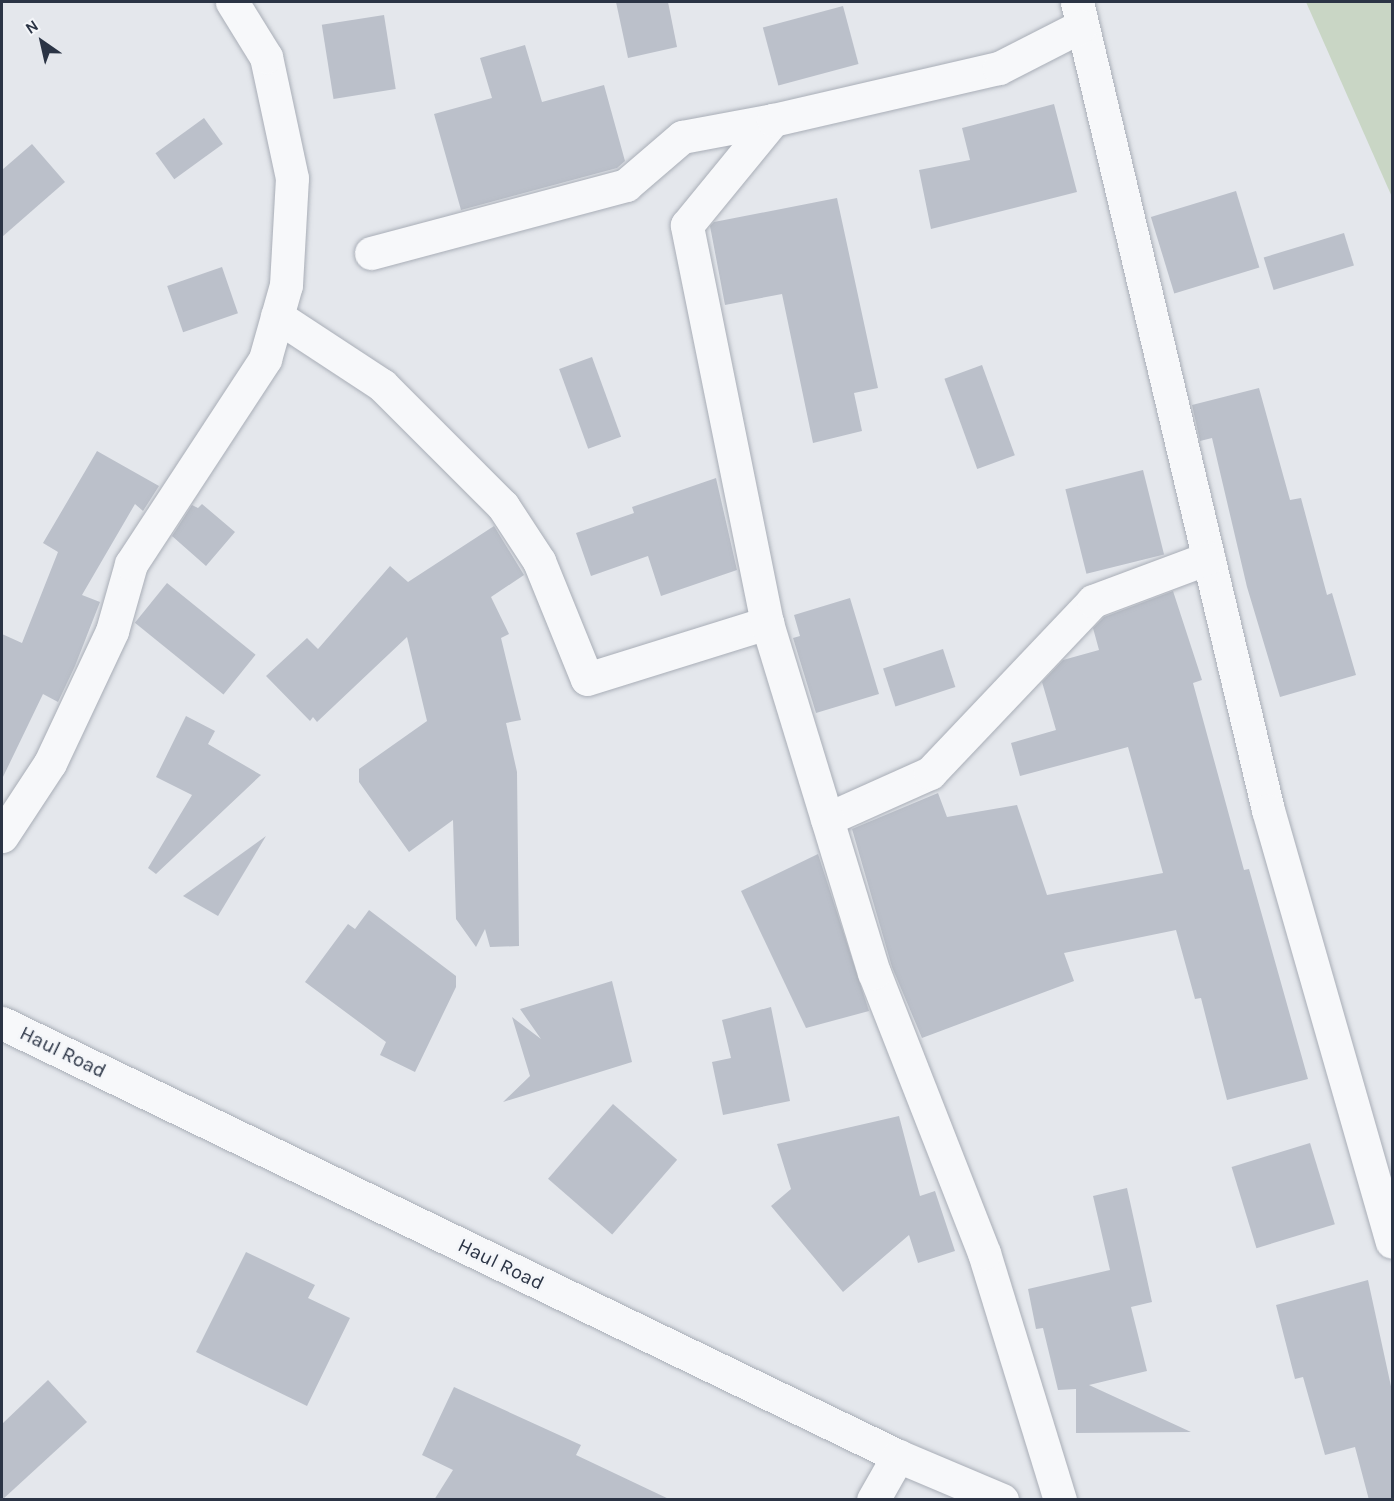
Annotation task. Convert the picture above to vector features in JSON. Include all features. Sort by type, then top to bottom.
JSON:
[{"type":"street","points":[[2,836],[50,763],[112,631],[131,564],[265,359],[286,285],[292,178],[266,57],[232,2]]},
{"type":"street","points":[[371,254],[626,185],[682,136],[773,120],[999,68],[1079,14],[1268,810],[1392,1242]]},
{"type":"street","points":[[773,120],[687,225],[767,623],[874,973],[984,1253],[1060,1500]]},
{"type":"street","points":[[277,316],[382,385],[503,506],[539,561],[587,679],[767,623]]},
{"type":"street","points":[[827,819],[930,773],[1093,601],[1208,558]]},
{"type":"street","name":"Haul Road","points":[[2,1023],[898,1456],[1002,1500]]},
{"type":"street","points":[[873,1500],[898,1456]]},
{"type":"green space","points":[[1306,2],[1392,2],[1392,197]]},
{"type":"building","points":[[616,2],[668,2],[677,47],[628,58]]},
{"type":"building","points":[[843,6],[859,64],[778,85],[763,27]]},
{"type":"building","points":[[384,15],[396,89],[334,99],[322,25]]},
{"type":"building","points":[[525,45],[542,102],[604,85],[625,161],[617,168],[461,210],[434,114],[492,98],[480,58]]},
{"type":"building","points":[[1054,104],[1077,192],[931,229],[919,170],[970,160],[962,128]]},
{"type":"building","points":[[204,118],[223,144],[174,179],[155,153]]},
{"type":"building","points":[[32,144],[65,182],[2,237],[2,170]]},
{"type":"building","points":[[1236,191],[1259,268],[1174,294],[1151,217]]},
{"type":"building","points":[[837,198],[878,388],[854,393],[862,431],[813,443],[782,294],[725,305],[710,226],[714,222]]},
{"type":"building","points":[[1344,233],[1354,266],[1274,290],[1264,258]]},
{"type":"building","points":[[222,267],[238,313],[183,332],[167,286]]},
{"type":"building","points":[[592,357],[621,437],[588,449],[559,369]]},
{"type":"building","points":[[982,365],[1015,455],[977,469],[944,379]]},
{"type":"building","points":[[1259,388],[1290,500],[1301,498],[1327,595],[1332,593],[1356,675],[1280,697],[1247,587],[1212,438],[1200,441],[1192,405]]},
{"type":"building","points":[[97,451],[159,486],[143,511],[135,504],[82,595],[100,602],[75,666],[58,702],[43,694],[2,779],[2,634],[22,643],[58,552],[43,543]]},
{"type":"building","points":[[1143,470],[1164,554],[1086,574],[1065,489]]},
{"type":"building","points":[[716,478],[737,570],[661,596],[648,556],[591,576],[576,533],[634,513],[632,507]]},
{"type":"building","points":[[202,504],[235,532],[206,566],[172,536],[192,505],[198,508]]},
{"type":"building","points":[[494,526],[524,575],[491,597],[509,634],[501,638],[521,720],[506,723],[517,772],[519,946],[490,947],[485,929],[476,947],[456,919],[453,820],[409,852],[359,782],[359,769],[427,721],[407,637],[317,722],[313,717],[310,721],[266,676],[307,638],[318,649],[390,566],[408,582]]},
{"type":"building","points":[[167,583],[256,655],[223,694],[135,623]]},
{"type":"building","points":[[1173,591],[1202,680],[1193,683],[1244,870],[1249,869],[1308,1079],[1227,1100],[1201,998],[1195,999],[1176,930],[1064,953],[1074,981],[922,1038],[892,967],[852,829],[938,793],[947,817],[1017,805],[1047,895],[1163,873],[1128,747],[1020,776],[1011,743],[1056,730],[1042,682],[1063,660],[1099,650],[1093,628],[1104,617]]},
{"type":"building","points":[[850,598],[879,694],[816,713],[793,638],[800,636],[794,615]]},
{"type":"building","points":[[943,649],[955,687],[895,707],[883,668]]},
{"type":"building","points":[[186,716],[215,731],[208,744],[261,775],[156,874],[148,868],[192,795],[156,777]]},
{"type":"building","points":[[266,836],[218,916],[183,896]]},
{"type":"building","points":[[818,854],[869,1011],[806,1028],[741,891]]},
{"type":"building","points":[[369,910],[456,976],[456,987],[415,1072],[380,1055],[386,1042],[305,982],[348,924],[355,929]]},
{"type":"building","points":[[612,981],[632,1062],[503,1102],[530,1076],[512,1017],[541,1039],[520,1009]]},
{"type":"building","points":[[771,1007],[790,1101],[723,1115],[712,1062],[731,1058],[722,1020]]},
{"type":"building","points":[[613,1104],[677,1160],[612,1234],[548,1179]]},
{"type":"building","points":[[899,1116],[920,1196],[935,1191],[955,1251],[918,1263],[909,1235],[843,1292],[771,1206],[791,1189],[777,1144]]},
{"type":"building","points":[[1310,1143],[1335,1224],[1256,1248],[1232,1167]]},
{"type":"building","points":[[1127,1188],[1152,1302],[1131,1307],[1147,1371],[1089,1385],[1191,1432],[1076,1433],[1076,1389],[1058,1390],[1043,1328],[1036,1329],[1028,1289],[1110,1270],[1093,1196]]},
{"type":"building","points":[[246,1252],[315,1285],[308,1298],[350,1318],[307,1406],[196,1352]]},
{"type":"building","points":[[1368,1280],[1392,1391],[1392,1500],[1369,1500],[1355,1447],[1325,1455],[1303,1377],[1295,1379],[1276,1305]]},
{"type":"building","points":[[48,1380],[87,1422],[2,1500],[2,1424]]},
{"type":"building","points":[[454,1387],[581,1445],[576,1455],[671,1500],[434,1500],[453,1470],[422,1455]]}]
